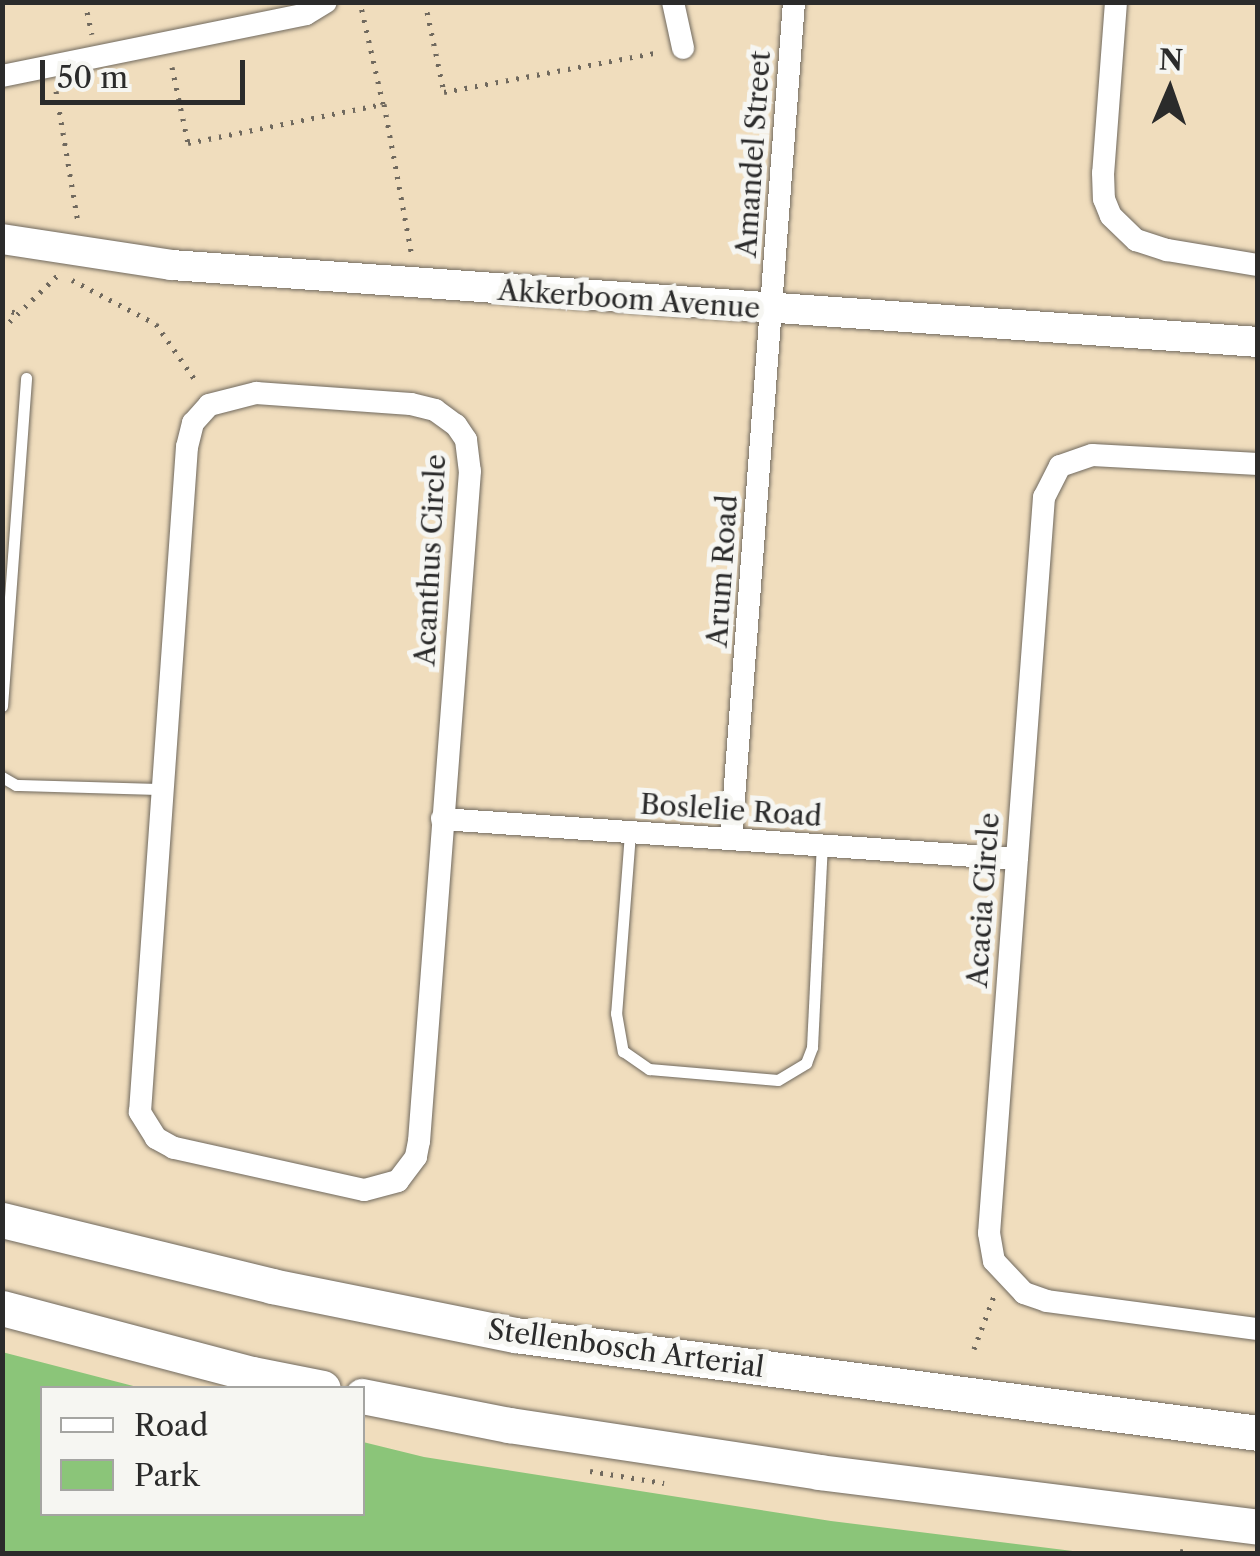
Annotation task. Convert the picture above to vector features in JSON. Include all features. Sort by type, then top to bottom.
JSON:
[{"type":"main road","name":"Akkerboom Avenue","points":[[2,239],[171,265],[1258,342]]},
{"type":"main road","name":"Stellenbosch Arterial","points":[[2,1220],[272,1286],[515,1335],[1258,1433]]},
{"type":"main road","points":[[2,1308],[252,1374],[314,1386]]},
{"type":"main road","points":[[365,1397],[508,1426],[799,1469],[1258,1527]]},
{"type":"street","points":[[2,76],[306,14],[326,2]]},
{"type":"street","points":[[673,2],[683,48]]},
{"type":"street","name":"Amandel Street","points":[[772,309],[794,2]]},
{"type":"street","points":[[1116,2],[1102,173],[1104,199],[1111,216],[1122,230],[1152,245],[1258,266]]},
{"type":"street","name":"Arum Road","points":[[731,838],[772,309]]},
{"type":"street","name":"Acanthus Circle","points":[[256,393],[411,404],[436,410],[456,424],[466,440],[470,471],[416,1157],[398,1181],[349,1190],[174,1148],[156,1138],[140,1112],[187,447],[193,423],[208,404],[256,393]]},
{"type":"street","name":"Acacia Circle","points":[[1006,1279],[994,1262],[989,1233],[1043,509],[1060,466],[1092,455],[1258,464]]},
{"type":"street","name":"Boslelie Road","points":[[442,818],[1016,858]]},
{"type":"street","points":[[1006,1279],[1024,1293],[1047,1301],[1258,1329]]},
{"type":"lane","points":[[2,706],[26,378]]},
{"type":"lane","points":[[2,777],[16,785],[161,789]]},
{"type":"lane","points":[[630,833],[616,1013],[623,1051],[649,1069],[778,1080],[806,1063],[812,1047],[822,846]]},
{"type":"path","points":[[360,2],[384,104],[412,259]]},
{"type":"path","points":[[425,2],[444,92],[683,48]]},
{"type":"path","points":[[167,44],[188,143],[384,104]]},
{"type":"path","points":[[52,68],[78,225],[73,233]]},
{"type":"path","points":[[2,330],[62,271],[156,324],[185,359],[208,404]]},
{"type":"path","points":[[2,308],[20,314]]},
{"type":"path","points":[[974,1349],[992,1298],[1006,1279]]},
{"type":"green space","points":[[2,1352],[133,1386],[40,1386],[40,1516],[365,1516],[365,1442],[424,1457],[831,1521],[1089,1553],[3,1553]]}]
